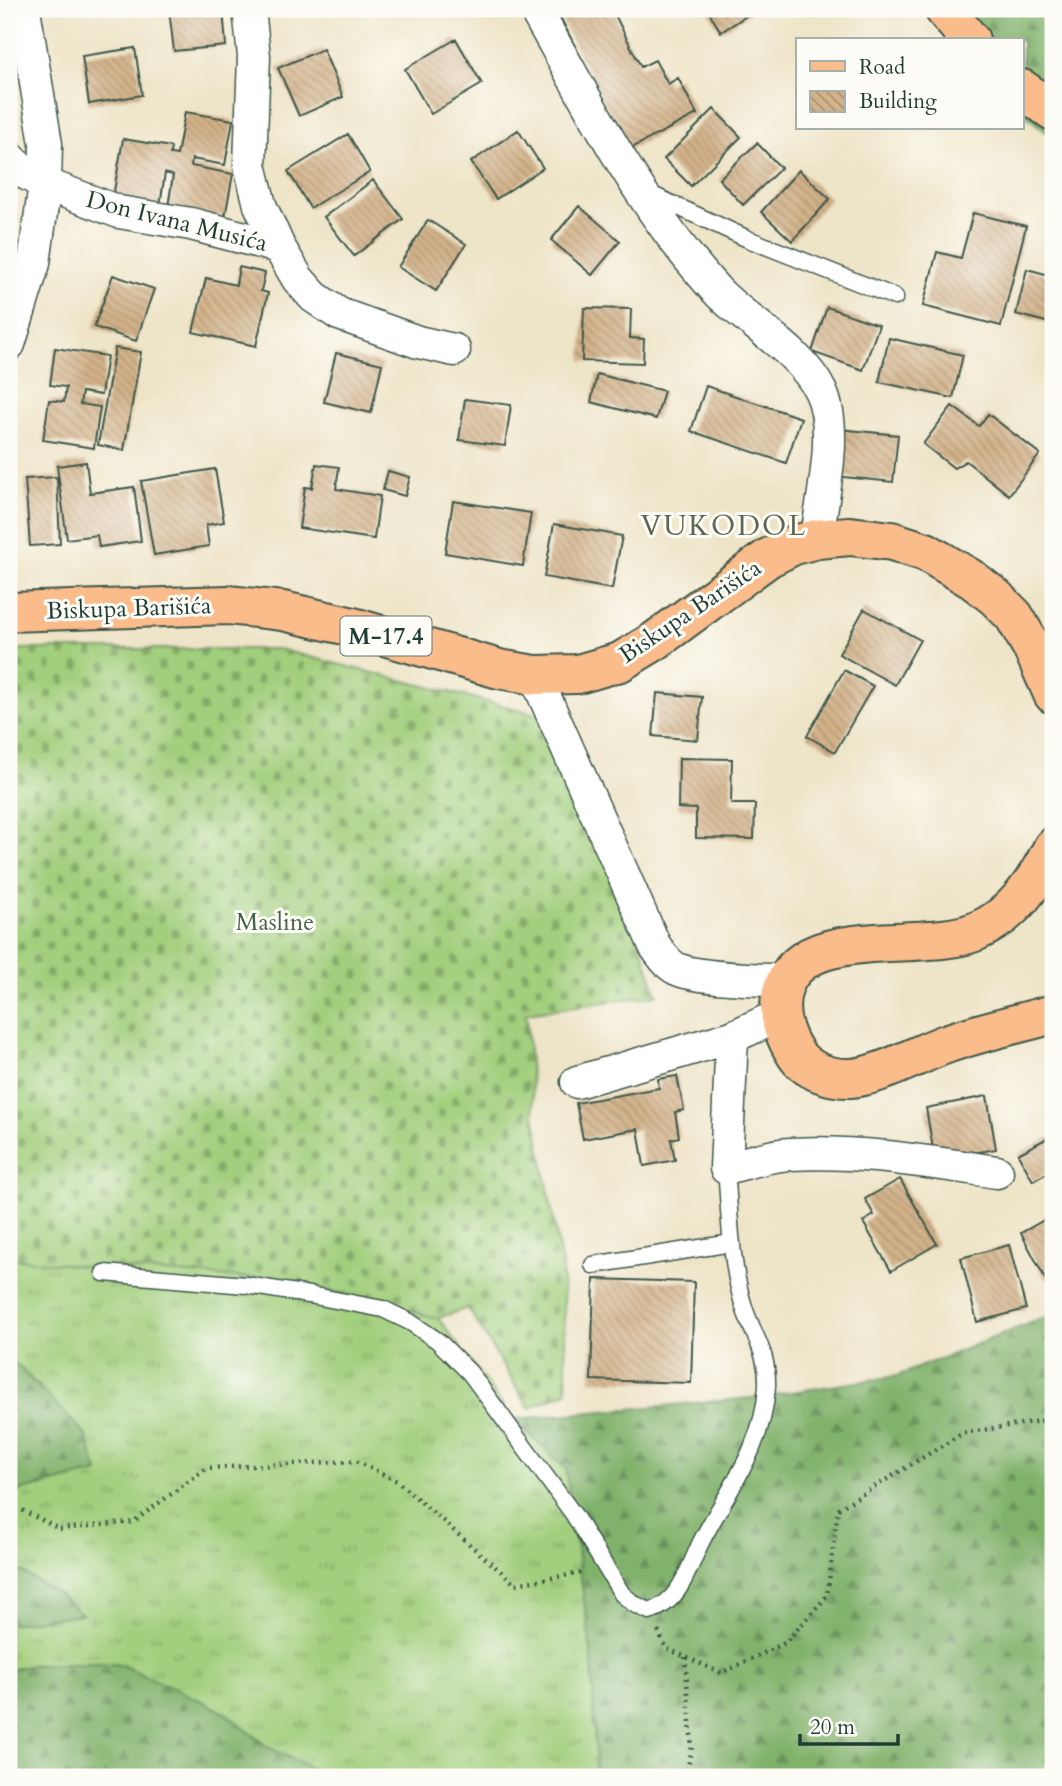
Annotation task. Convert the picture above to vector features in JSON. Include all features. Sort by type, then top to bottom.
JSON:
[{"type":"main road","points":[[944,9],[968,38]]},
{"type":"main road","points":[[1024,90],[1053,111]]},
{"type":"main road","name":"Biskupa Barišića","points":[[9,612],[228,605],[284,611],[353,627],[499,669],[534,675],[578,674],[620,662],[655,641],[768,558],[794,545],[817,539],[850,536],[892,541],[926,552],[973,580],[995,597],[1014,616],[1033,649],[1053,694]]},
{"type":"main road","points":[[1053,847],[1026,895],[999,918],[977,931],[953,939],[830,949],[811,956],[796,966],[783,998],[786,1039],[799,1060],[817,1072],[835,1077],[853,1078],[876,1072],[949,1043],[1053,1014]]},
{"type":"street","points":[[9,344],[34,263],[45,184],[46,144],[24,9]]},
{"type":"street","name":"Don Ivana Musića","points":[[249,9],[254,56],[250,165],[260,205],[279,247],[298,279],[314,297],[338,314],[418,342],[454,350]]},
{"type":"street","points":[[536,9],[639,189],[687,256],[719,293],[812,377],[822,394],[829,422],[817,539]]},
{"type":"street","name":"Don Ivana Musića","points":[[9,157],[25,173],[45,184],[119,212],[191,224],[279,247]]},
{"type":"street","points":[[534,675],[654,946],[664,959],[676,968],[783,998]]},
{"type":"street","points":[[576,1082],[732,1037],[783,998]]},
{"type":"street","points":[[732,1037],[726,1168],[788,1154],[822,1154],[867,1155],[997,1172]]},
{"type":"lane","points":[[639,189],[748,239],[895,297]]},
{"type":"lane","points":[[104,1273],[246,1285],[309,1294],[383,1309],[410,1322],[438,1341],[470,1373],[574,1515],[622,1594],[649,1611],[662,1608],[674,1598],[702,1539],[744,1469],[760,1426],[767,1386],[764,1350],[745,1310],[732,1243],[726,1168]]},
{"type":"lane","points":[[593,1265],[732,1243]]},
{"type":"path","points":[[649,1611],[666,1648],[721,1673],[785,1643],[827,1596],[838,1508],[963,1433],[1053,1419]]},
{"type":"path","points":[[9,1507],[18,1508],[58,1529],[133,1522],[207,1468],[356,1461],[397,1481],[515,1584],[606,1568]]},
{"type":"path","points":[[685,1656],[692,1747],[685,1777]]},
{"type":"green space","points":[[935,9],[1053,9],[1053,134],[1045,131],[1024,114],[1024,38],[957,38]]},
{"type":"green space","name":"Masline","points":[[9,647],[278,649],[548,717],[605,834],[657,995],[526,1013],[534,1114],[562,1265],[567,1392],[529,1408],[468,1308],[438,1318],[292,1281],[9,1258]]},
{"type":"green space","points":[[9,1258],[292,1281],[438,1318],[513,1419],[566,1469],[592,1658],[596,1777],[327,1777],[266,1746],[227,1714],[122,1665],[32,1665],[9,1670],[9,1624],[81,1614],[58,1594],[9,1564],[9,1496],[22,1490],[97,1472],[86,1435],[9,1357]]},
{"type":"green space","points":[[1053,1314],[1053,1777],[596,1777],[592,1658],[566,1469],[513,1419],[752,1398],[897,1376]]},
{"type":"green space","points":[[9,1357],[86,1435],[98,1472],[22,1490],[9,1496]]},
{"type":"green space","points":[[9,1564],[58,1594],[82,1614],[9,1624]]},
{"type":"green space","points":[[32,1665],[121,1665],[202,1701],[227,1714],[266,1746],[327,1777],[9,1777],[9,1670]]},
{"type":"building","points":[[223,9],[226,46],[174,51],[169,10]]},
{"type":"building","points":[[556,9],[621,9],[615,15],[641,67],[655,60],[668,84],[678,78],[697,114],[628,150]]},
{"type":"building","points":[[707,9],[757,9],[721,32]]},
{"type":"building","points":[[456,39],[482,84],[431,114],[405,69]]},
{"type":"building","points":[[135,48],[142,95],[89,104],[82,56]]},
{"type":"building","points":[[323,49],[343,97],[299,116],[278,68]]},
{"type":"building","points":[[714,109],[741,137],[691,186],[664,159]]},
{"type":"building","points":[[185,112],[233,120],[225,165],[192,159],[191,166],[233,174],[225,217],[168,207],[173,175],[165,173],[160,205],[113,197],[123,139],[171,147],[170,154],[177,155]]},
{"type":"building","points":[[518,130],[543,168],[496,199],[471,162]]},
{"type":"building","points":[[348,134],[370,172],[310,208],[288,171]]},
{"type":"building","points":[[757,143],[781,168],[743,205],[719,179]]},
{"type":"building","points":[[799,170],[830,199],[792,241],[761,212]]},
{"type":"building","points":[[373,180],[403,219],[354,256],[324,217]]},
{"type":"building","points":[[579,206],[620,241],[592,275],[551,240]]},
{"type":"building","points":[[973,213],[1026,226],[1001,326],[923,306],[937,252],[961,258]]},
{"type":"building","points":[[428,220],[466,244],[436,291],[398,267]]},
{"type":"building","points":[[239,267],[265,273],[261,291],[268,293],[256,346],[193,332],[206,278],[236,285]]},
{"type":"building","points":[[1027,269],[1053,276],[1053,324],[1016,314]]},
{"type":"building","points":[[113,275],[154,289],[136,341],[94,327]]},
{"type":"building","points":[[827,307],[879,325],[863,370],[812,352]]},
{"type":"building","points":[[584,308],[631,309],[630,338],[644,339],[643,363],[582,361]]},
{"type":"building","points":[[889,338],[963,355],[953,398],[879,382]]},
{"type":"building","points":[[55,348],[107,356],[101,395],[82,392],[80,404],[100,407],[94,448],[43,440],[49,400],[64,402],[66,387],[50,385]]},
{"type":"building","points":[[115,348],[141,352],[124,450],[98,445]]},
{"type":"building","points":[[336,353],[382,364],[371,413],[324,402]]},
{"type":"building","points":[[597,374],[664,391],[656,419],[591,402]]},
{"type":"building","points":[[706,386],[801,418],[786,463],[691,431]]},
{"type":"building","points":[[465,399],[511,405],[505,446],[459,440]]},
{"type":"building","points":[[952,406],[979,426],[988,414],[1040,454],[1009,495],[966,461],[954,468],[923,444]]},
{"type":"building","points":[[839,429],[898,435],[893,482],[834,476]]},
{"type":"building","points":[[86,462],[90,493],[134,487],[141,541],[99,547],[97,535],[67,539],[57,466]]},
{"type":"building","points":[[316,464],[339,467],[336,489],[380,496],[374,539],[299,528],[305,487],[312,488]]},
{"type":"building","points":[[215,469],[224,522],[206,525],[209,546],[154,555],[141,481]]},
{"type":"building","points":[[388,471],[410,477],[405,496],[383,490]]},
{"type":"building","points":[[57,477],[60,544],[30,546],[25,479]]},
{"type":"building","points":[[453,501],[531,513],[523,566],[445,553]]},
{"type":"building","points":[[554,524],[622,536],[612,589],[544,577]]},
{"type":"building","points":[[864,609],[920,640],[895,685],[839,654]]},
{"type":"building","points":[[844,670],[873,686],[835,752],[807,736]]},
{"type":"building","points":[[657,693],[702,697],[698,740],[653,736]]},
{"type":"building","points":[[679,758],[732,759],[731,804],[755,804],[754,839],[696,838],[696,809],[678,808]]},
{"type":"building","points":[[677,1076],[684,1110],[675,1112],[679,1137],[671,1139],[675,1160],[644,1166],[638,1129],[583,1139],[576,1103],[659,1088],[658,1079]]},
{"type":"building","points":[[987,1096],[996,1149],[935,1160],[926,1108]]},
{"type":"building","points":[[1053,1135],[1053,1170],[1033,1181],[1018,1154]]},
{"type":"building","points":[[900,1179],[937,1244],[891,1271],[863,1222],[874,1215],[865,1199]]},
{"type":"building","points":[[1053,1215],[1053,1276],[1046,1280],[1021,1233]]},
{"type":"building","points":[[1009,1245],[1026,1309],[977,1322],[961,1258]]},
{"type":"building","points":[[594,1279],[694,1282],[691,1383],[591,1380]]},
{"type":"district","name":"VUKODOL","points":[[724,525]]}]
